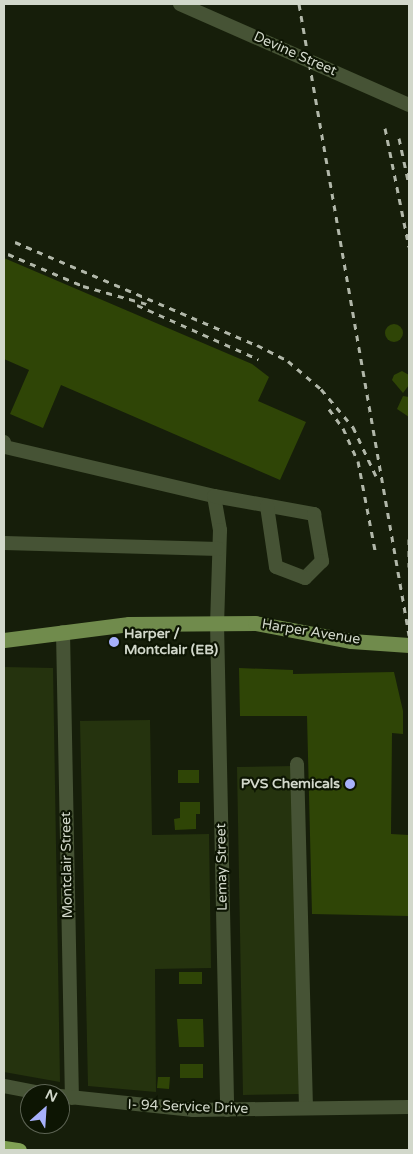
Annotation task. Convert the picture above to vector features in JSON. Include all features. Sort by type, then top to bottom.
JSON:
[{"type":"highway","points":[[4,1148],[19,1150]]},
{"type":"main road","name":"Harper Avenue","points":[[4,640],[129,624],[217,623],[274,625],[351,641],[409,645]]},
{"type":"street","name":"Devine Street","points":[[180,4],[409,105]]},
{"type":"street","points":[[4,446],[214,496],[314,514],[322,561],[305,578],[276,567],[267,506]]},
{"type":"street","name":"Lemay Street","points":[[214,496],[220,530],[217,623],[227,1110]]},
{"type":"street","points":[[4,543],[219,549]]},
{"type":"street","name":"Montclair Street","points":[[62,632],[66,1084]]},
{"type":"street","points":[[297,764],[312,1108]]},
{"type":"street","points":[[4,1086],[20,1089]]},
{"type":"street","name":"I- 94 Service Drive","points":[[70,1097],[150,1107],[227,1110],[409,1106]]},
{"type":"green space","points":[[4,667],[53,668],[60,1082],[4,1072]]},
{"type":"green space","points":[[150,720],[152,835],[209,834],[211,968],[155,969],[156,1092],[88,1086],[80,721]]},
{"type":"green space","points":[[293,766],[299,1094],[243,1095],[237,767]]},
{"type":"building","points":[[4,258],[252,364],[269,377],[258,401],[306,422],[280,480],[61,385],[43,428],[10,414],[29,370],[4,359]]},
{"type":"building","points":[[394,324],[402,329],[403,333],[398,341],[394,342],[386,337],[385,333],[390,325]]},
{"type":"building","points":[[402,371],[409,375],[409,385],[403,393],[392,380],[394,375]]},
{"type":"building","points":[[403,396],[409,397],[409,417],[397,409]]},
{"type":"building","name":"PVS Chemicals","points":[[239,668],[293,670],[293,674],[394,672],[403,711],[403,734],[392,733],[391,834],[409,835],[409,916],[312,914],[307,716],[240,716]]},
{"type":"building","points":[[178,770],[199,770],[199,783],[178,783]]},
{"type":"building","points":[[180,802],[200,802],[200,814],[196,814],[196,829],[175,830],[174,819],[180,818]]},
{"type":"building","points":[[179,972],[202,972],[202,984],[179,984]]},
{"type":"building","points":[[177,1019],[203,1019],[204,1047],[179,1047]]},
{"type":"building","points":[[180,1064],[203,1064],[203,1078],[180,1078]]},
{"type":"building","points":[[158,1077],[170,1077],[169,1089],[157,1088]]},
{"type":"railway","points":[[299,4],[409,635]]},
{"type":"railway","points":[[385,128],[409,247]]},
{"type":"railway","points":[[399,138],[409,185]]},
{"type":"railway","points":[[15,242],[257,345],[288,361],[321,389],[353,427],[376,476]]},
{"type":"railway","points":[[8,254],[83,286],[147,304]]},
{"type":"railway","points":[[137,305],[258,359]]},
{"type":"railway","points":[[329,409],[343,428],[358,461],[375,550]]},
{"type":"railway","points":[[409,539],[409,567]]},
{"type":"place","name":"Harper / Montclair (EB)","points":[[114,642]]},
{"type":"place","name":"PVS Chemicals","points":[[350,784]]}]
